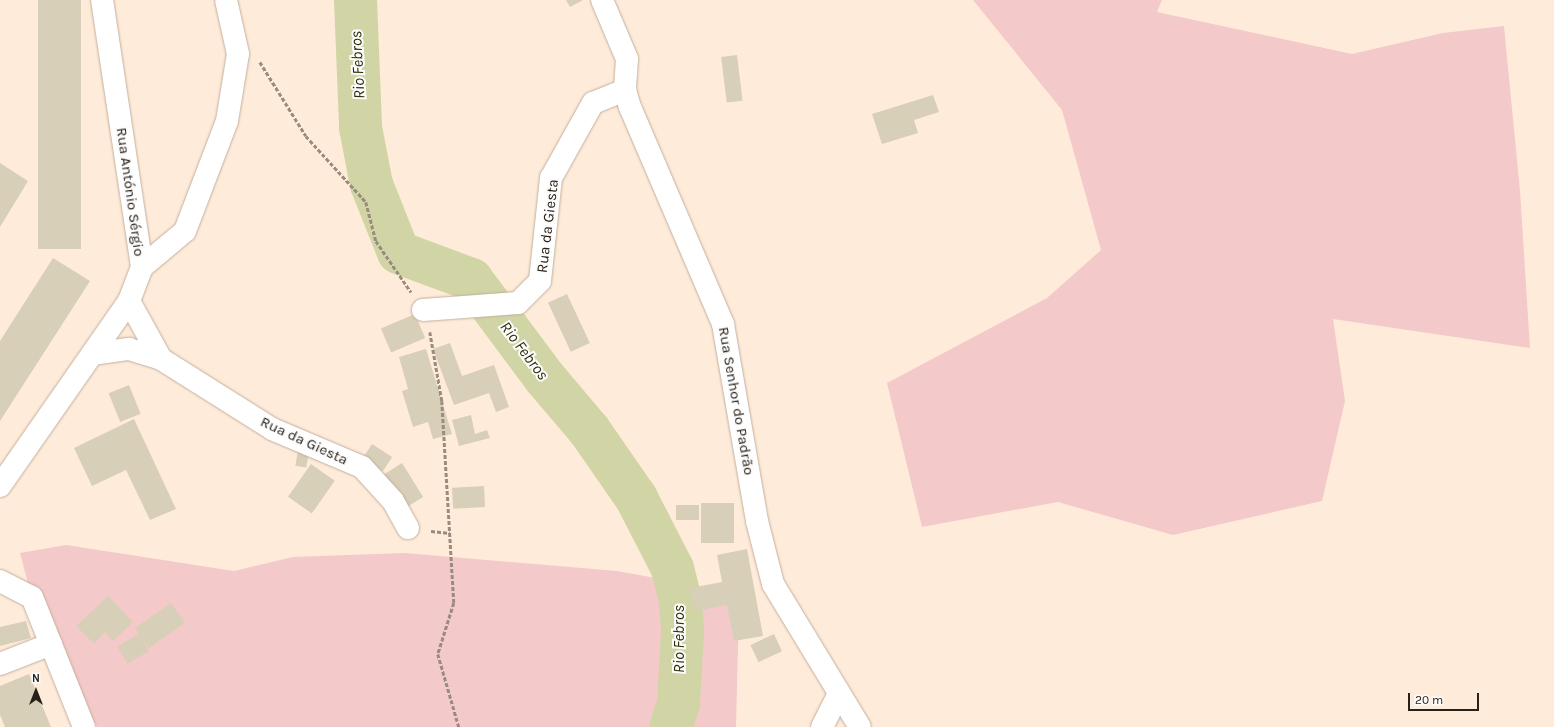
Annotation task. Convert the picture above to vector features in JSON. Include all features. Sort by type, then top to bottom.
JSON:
[{"type":"street","name":"Rua António Sérgio","points":[[0,486],[129,301],[142,267],[102,0]]},
{"type":"street","points":[[142,267],[185,231],[227,121],[238,54],[226,0]]},
{"type":"street","name":"Rua Senhor do Padrão","points":[[602,0],[627,59],[625,90],[723,324],[757,521],[773,584],[838,695],[860,727]]},
{"type":"street","name":"Rua da Giesta","points":[[423,310],[491,307],[518,302],[540,282],[551,178],[593,103],[625,90]]},
{"type":"street","name":"Rua da Giesta","points":[[129,301],[161,359]]},
{"type":"street","name":"Rua da Giesta","points":[[92,354],[129,349],[161,359],[272,429],[362,467],[394,501],[408,528]]},
{"type":"street","points":[[0,581],[32,597],[84,727]]},
{"type":"street","points":[[0,664],[51,644]]},
{"type":"street","points":[[822,727],[838,695]]},
{"type":"path","points":[[234,39],[265,68],[306,136],[366,202],[376,241],[423,310],[442,401],[454,603],[438,654],[459,727]]},
{"type":"shaded area","points":[[973,0],[1162,0],[1157,12],[1352,54],[1443,33],[1504,26],[1520,191],[1530,348],[1333,319],[1345,401],[1322,501],[1173,535],[1058,502],[922,527],[887,383],[1047,298],[1101,250],[1062,110]]},
{"type":"shaded area","points":[[66,545],[234,571],[293,557],[405,553],[617,571],[711,588],[739,606],[736,727],[97,727],[35,610],[20,553]]},
{"type":"building","points":[[38,0],[81,0],[81,249],[38,249]]},
{"type":"building","points":[[566,0],[583,0],[570,7]]},
{"type":"building","points":[[737,55],[743,101],[727,103],[721,57]]},
{"type":"building","points":[[933,95],[939,112],[914,120],[918,133],[882,144],[872,114]]},
{"type":"building","points":[[0,163],[28,181],[0,227]]},
{"type":"building","points":[[53,258],[90,281],[0,421],[0,341]]},
{"type":"building","points":[[567,294],[590,343],[571,352],[548,303]]},
{"type":"building","points":[[415,314],[425,338],[391,352],[381,328]]},
{"type":"building","points":[[450,343],[462,376],[494,365],[509,407],[496,412],[489,393],[454,405],[433,349]]},
{"type":"building","points":[[426,349],[452,434],[433,439],[428,422],[413,427],[402,391],[408,389],[399,357]]},
{"type":"building","points":[[129,385],[141,414],[120,422],[109,393]]},
{"type":"building","points":[[471,415],[475,434],[487,430],[490,438],[459,446],[452,420]]},
{"type":"building","points":[[134,419],[176,509],[150,520],[126,470],[92,486],[74,448]]},
{"type":"building","points":[[372,444],[392,457],[383,471],[363,458]]},
{"type":"building","points":[[299,445],[310,447],[306,468],[295,466]]},
{"type":"building","points":[[402,463],[423,497],[405,508],[384,474]]},
{"type":"building","points":[[311,464],[335,481],[312,513],[288,497]]},
{"type":"building","points":[[484,486],[485,507],[453,509],[452,488]]},
{"type":"building","points":[[701,503],[734,503],[734,543],[701,543]]},
{"type":"building","points":[[676,505],[699,505],[699,520],[676,520]]},
{"type":"building","points":[[747,549],[763,636],[734,641],[727,605],[695,611],[690,588],[722,582],[717,555]]},
{"type":"building","points":[[108,596],[133,622],[113,641],[105,632],[94,644],[76,626]]},
{"type":"building","points":[[171,603],[185,623],[149,648],[135,628]]},
{"type":"building","points":[[26,621],[31,638],[0,646],[0,627]]},
{"type":"building","points":[[139,634],[149,651],[127,664],[117,646]]},
{"type":"building","points":[[774,634],[782,651],[758,662],[750,645]]},
{"type":"building","points":[[29,674],[51,727],[5,727],[0,715],[0,686]]},
{"type":"waterway","name":"Rio Febros","points":[[355,0],[360,127],[371,184],[398,252],[471,279],[544,377],[589,430],[636,498],[672,568],[680,600],[682,631],[678,703],[670,727]]}]
